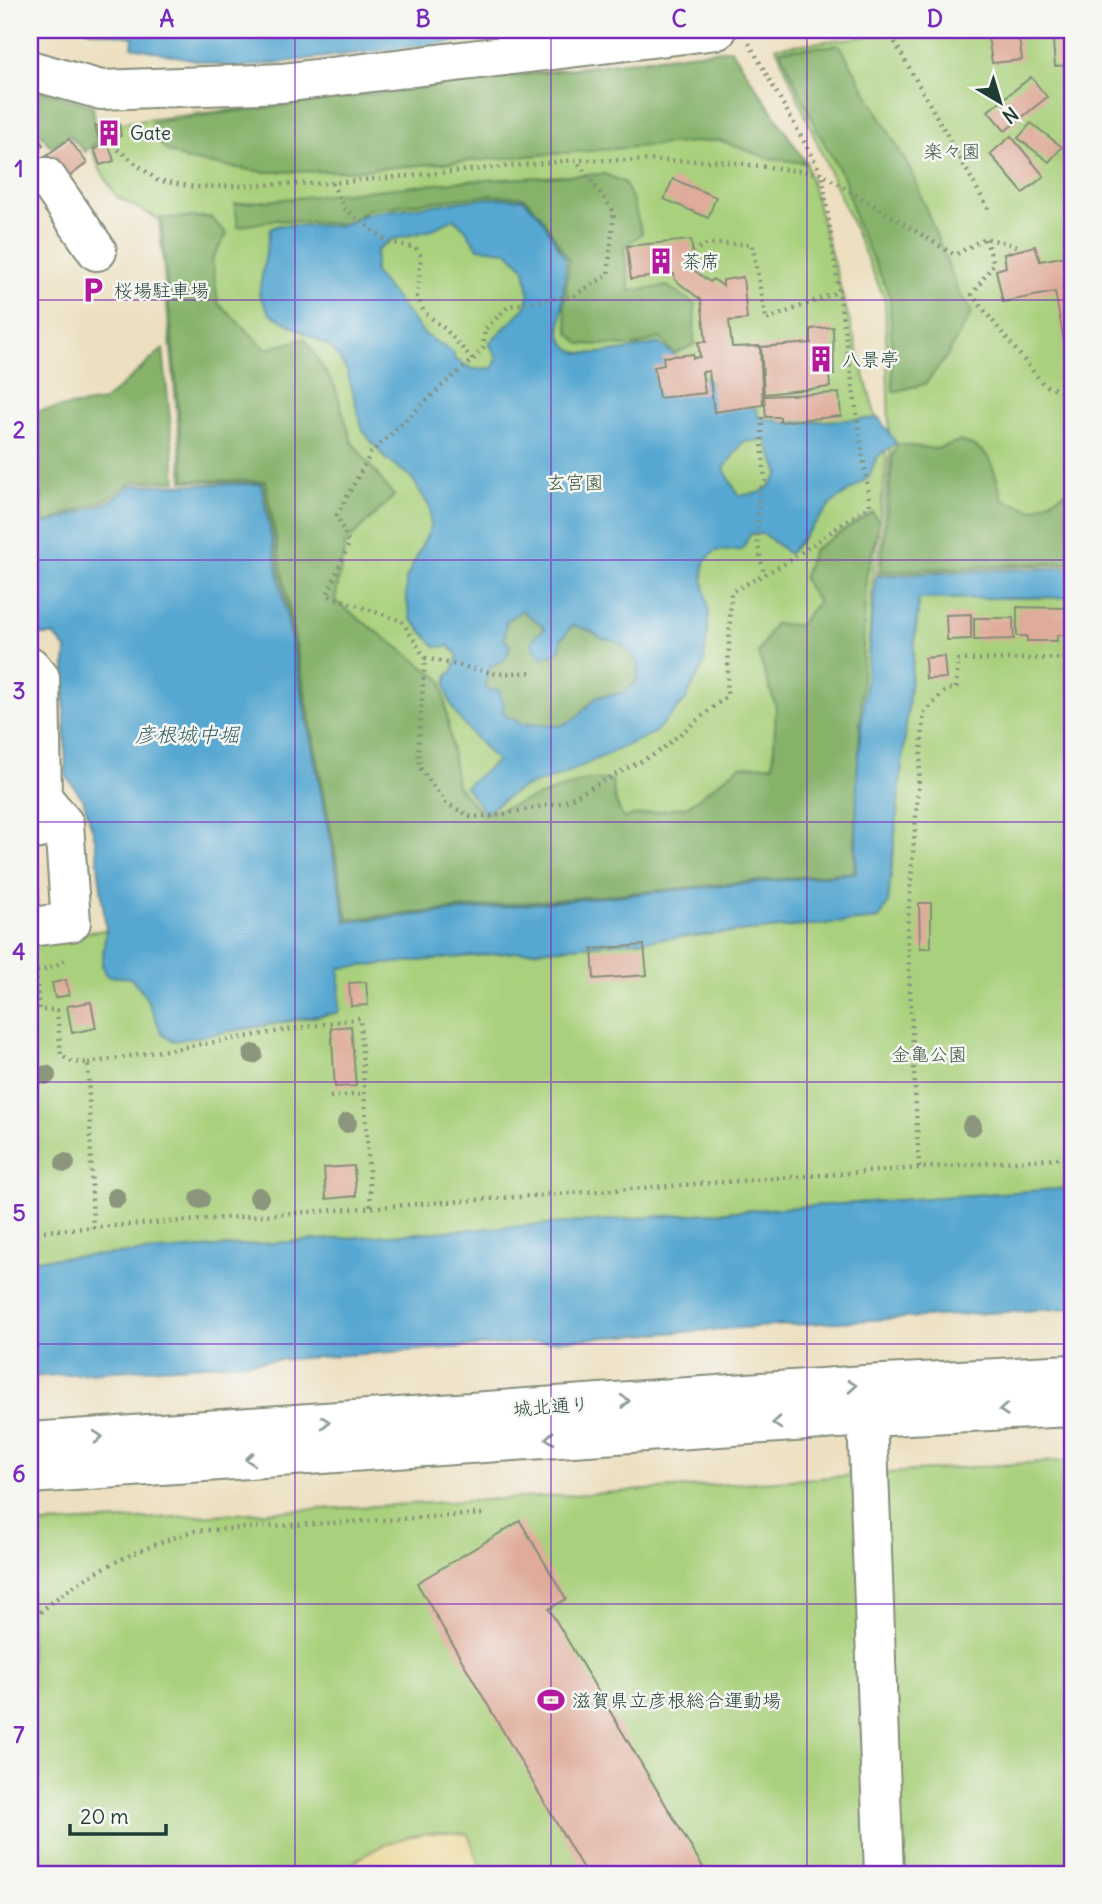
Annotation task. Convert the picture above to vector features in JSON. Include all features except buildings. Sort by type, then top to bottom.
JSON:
[{"type":"main road","points":[[30,70],[101,90],[282,83],[732,36]]},
{"type":"main road","points":[[30,180],[46,177],[97,251]]},
{"type":"main road","points":[[30,666],[40,678],[43,822],[64,824],[71,922],[30,927]]},
{"type":"main road","name":"城北通り","points":[[30,1441],[851,1386],[1072,1374]]},
{"type":"main road","name":"城北通り","points":[[30,1474],[867,1417],[1072,1407]]},
{"type":"main road","points":[[867,1417],[884,1874]]},
{"type":"path","points":[[888,30],[989,210]]},
{"type":"path","points":[[576,160],[614,212],[608,275],[575,295],[509,306],[485,329],[483,348],[473,360],[371,453],[337,515],[349,544],[327,594],[402,621],[425,659],[418,750],[420,768],[446,803],[471,817],[499,816],[564,802],[658,752],[727,696],[731,592],[786,563],[870,505],[822,174],[732,36]]},
{"type":"path","points":[[101,90],[116,148],[157,180],[194,187],[332,183],[576,160],[720,161],[822,174],[955,255],[985,238],[1018,246]]},
{"type":"path","points":[[332,183],[344,208],[388,242],[416,247],[421,256],[417,297],[424,312],[446,330],[473,360]]},
{"type":"path","points":[[985,238],[994,262],[972,295],[1044,385],[1072,394]]},
{"type":"path","points":[[692,251],[709,244],[752,244],[766,320],[840,291]]},
{"type":"path","points":[[762,417],[765,481],[759,491],[757,540],[764,575]]},
{"type":"path","points":[[919,1167],[907,931],[924,713],[946,690],[956,688],[958,660],[1067,658],[1072,653]]},
{"type":"path","points":[[425,659],[497,674],[534,672]]},
{"type":"path","points":[[36,972],[39,1010],[57,1010],[61,1055],[72,1062],[88,1063],[360,1018],[371,1207]]},
{"type":"path","points":[[88,1063],[93,1228]]},
{"type":"path","points":[[330,1097],[364,1094]]},
{"type":"path","points":[[30,1232],[1072,1157]]},
{"type":"path","points":[[30,1622],[77,1584],[125,1556],[194,1531],[483,1514]]},
{"type":"green space","name":"楽々園","points":[[922,30],[1072,30],[1072,564],[877,574],[890,457],[885,300],[776,47]]},
{"type":"green space","points":[[840,45],[912,173],[959,293],[972,312],[945,359],[925,384],[893,392],[890,296],[856,223],[845,180],[817,130],[780,50]]},
{"type":"green space","name":"玄宮園","points":[[731,49],[806,163],[887,458],[873,573],[855,872],[347,921],[263,483],[183,481],[159,219],[117,197],[99,168],[92,149],[99,142],[95,126]]},
{"type":"green space","points":[[731,49],[806,163],[767,158],[719,140],[349,171],[263,172],[187,160],[167,151],[151,134],[153,122]]},
{"type":"green space","points":[[30,87],[93,106],[97,141],[85,152],[69,135],[51,147],[30,121]]},
{"type":"green space","points":[[604,174],[624,182],[642,233],[624,248],[630,291],[667,286],[695,304],[694,345],[674,354],[660,338],[635,346],[580,344],[569,333],[564,306],[569,260],[539,213],[524,197],[490,195],[367,209],[356,219],[343,224],[275,220],[238,227],[235,204],[465,181]]},
{"type":"green space","points":[[210,217],[227,234],[212,259],[218,303],[266,349],[305,339],[335,387],[352,442],[394,496],[345,544],[335,601],[442,680],[457,786],[483,815],[587,780],[612,780],[615,800],[623,818],[688,806],[740,766],[773,765],[776,707],[758,653],[774,624],[799,625],[818,602],[803,579],[813,550],[873,512],[879,524],[866,577],[854,872],[348,919],[265,481],[185,480],[161,218]]},
{"type":"green space","points":[[163,349],[176,481],[132,482],[108,499],[47,522],[42,518],[42,496],[37,490],[30,491],[30,412],[104,401]]},
{"type":"green space","points":[[959,441],[980,449],[986,455],[991,462],[1003,500],[1033,510],[1072,489],[1072,562],[881,571],[893,455],[897,444],[936,449]]},
{"type":"green space","name":"金亀公園","points":[[1072,597],[1072,1188],[30,1260],[30,940],[106,930],[102,965],[125,974],[139,986],[161,1027],[174,1041],[338,1013],[339,968],[879,919],[888,903],[919,599]]},
{"type":"green space","points":[[522,610],[546,630],[540,633],[553,655],[573,624],[602,639],[621,644],[637,662],[639,674],[636,682],[623,693],[597,697],[575,719],[560,726],[521,724],[509,719],[485,685],[490,666],[504,639],[506,621]]},
{"type":"green space","name":"滋賀県立彦根総合運動場","points":[[1072,1460],[1072,1874],[30,1874],[30,1525],[575,1495]]},
{"type":"sand","points":[[443,1832],[468,1834],[483,1874],[338,1874],[387,1844],[413,1836]]},
{"type":"water","points":[[87,30],[555,30],[233,68],[132,47],[133,37]]},
{"type":"water","points":[[489,198],[523,199],[539,214],[566,260],[560,333],[565,344],[574,351],[602,353],[658,343],[706,378],[724,399],[757,409],[758,417],[787,423],[879,418],[896,443],[877,457],[869,477],[832,503],[789,554],[764,534],[750,534],[742,550],[715,551],[704,562],[703,579],[709,613],[704,664],[685,701],[654,733],[562,775],[519,789],[485,813],[465,787],[497,761],[461,721],[449,698],[446,686],[448,674],[452,673],[458,655],[449,646],[436,647],[411,619],[406,598],[406,579],[430,529],[430,508],[412,478],[385,458],[363,431],[347,371],[332,348],[270,314],[259,294],[270,229],[279,225],[340,226],[368,213]],"holes":[[[454,219],[478,248],[508,251],[525,269],[529,295],[526,307],[489,343],[497,358],[493,368],[473,369],[454,359],[454,353],[424,334],[374,272],[377,250],[391,240],[431,230]],[[766,440],[779,474],[762,492],[738,495],[724,469],[743,442]],[[522,610],[543,626],[545,629],[534,637],[532,645],[541,657],[553,655],[561,648],[561,639],[573,625],[591,631],[602,639],[613,640],[621,644],[637,662],[639,674],[636,682],[623,693],[597,697],[575,719],[560,726],[521,724],[502,711],[504,706],[499,690],[489,690],[485,685],[490,666],[506,659],[510,646],[504,639],[506,621]]]},
{"type":"water","name":"彦根城中堀","points":[[261,484],[346,922],[856,873],[857,772],[876,576],[1072,567],[1072,597],[919,599],[888,903],[879,919],[340,968],[339,1012],[173,1041],[162,1033],[145,995],[131,978],[107,976],[102,965],[106,930],[95,838],[83,799],[66,776],[66,649],[54,635],[36,635],[30,639],[30,495],[36,493],[40,497],[40,520],[47,524],[109,502],[132,485]]},
{"type":"water","points":[[1072,1188],[1072,1308],[30,1377],[30,1260]]},
{"type":"place","name":"Gate","points":[[109,133]]},
{"type":"place","name":"茶席","points":[[661,261]]},
{"type":"place","name":"桜場駐車場","points":[[93,290]]},
{"type":"place","name":"八景亭","points":[[821,359]]},
{"type":"place","name":"滋賀県立彦根総合運動場","points":[[551,1700]]}]
